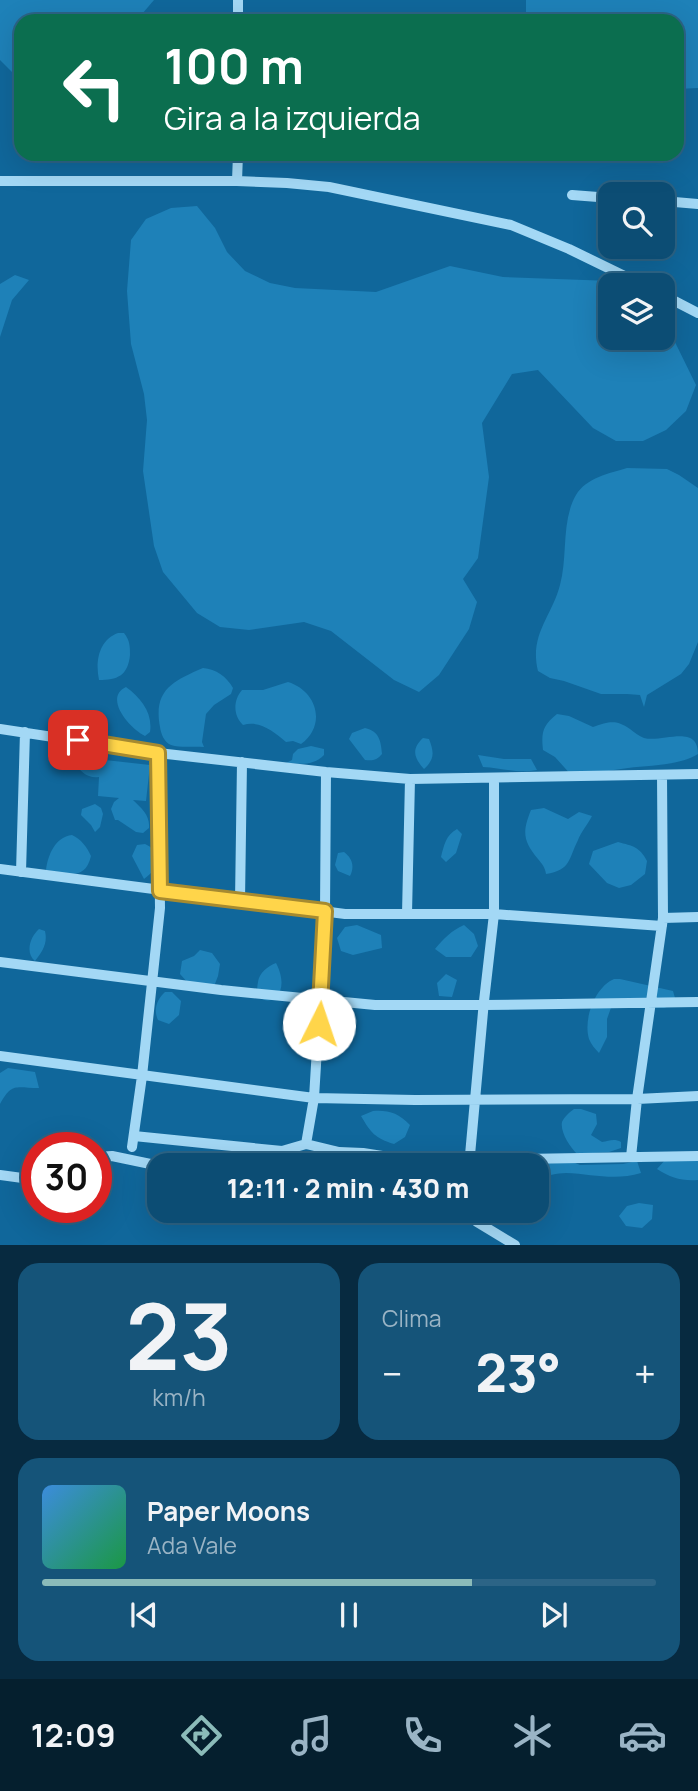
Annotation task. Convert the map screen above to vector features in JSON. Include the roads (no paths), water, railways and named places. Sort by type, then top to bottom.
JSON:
[{"type":"street","points":[[237,161],[237,181]]},
{"type":"street","points":[[0,181],[237,181],[330,187],[511,225],[618,273]]},
{"type":"street","points":[[572,195],[598,197]]},
{"type":"street","points":[[675,202],[698,204]]},
{"type":"street","points":[[675,301],[698,313]]},
{"type":"street","points":[[0,729],[158,753],[411,779],[698,774]]},
{"type":"street","points":[[21,872],[25,732]]},
{"type":"street","points":[[158,753],[160,908],[133,1142],[282,1151],[306,1144],[339,1152],[363,1153]]},
{"type":"street","points":[[240,901],[242,762]]},
{"type":"street","points":[[306,1144],[314,1098],[325,911],[326,772]]},
{"type":"street","points":[[631,1157],[663,922],[662,775]]},
{"type":"street","points":[[470,1153],[494,914],[494,778]]},
{"type":"street","points":[[407,914],[411,779]]},
{"type":"street","points":[[0,869],[345,914],[494,914],[663,922],[698,917]]},
{"type":"street","points":[[0,962],[152,982],[375,1004],[698,1002]]},
{"type":"street","points":[[0,1056],[314,1098],[637,1099],[698,1096]]},
{"type":"street","points":[[112,1156],[147,1163]]},
{"type":"street","points":[[549,1160],[698,1156]]},
{"type":"street","points":[[0,1175],[21,1178]]},
{"type":"street","points":[[479,1223],[515,1245]]}]
